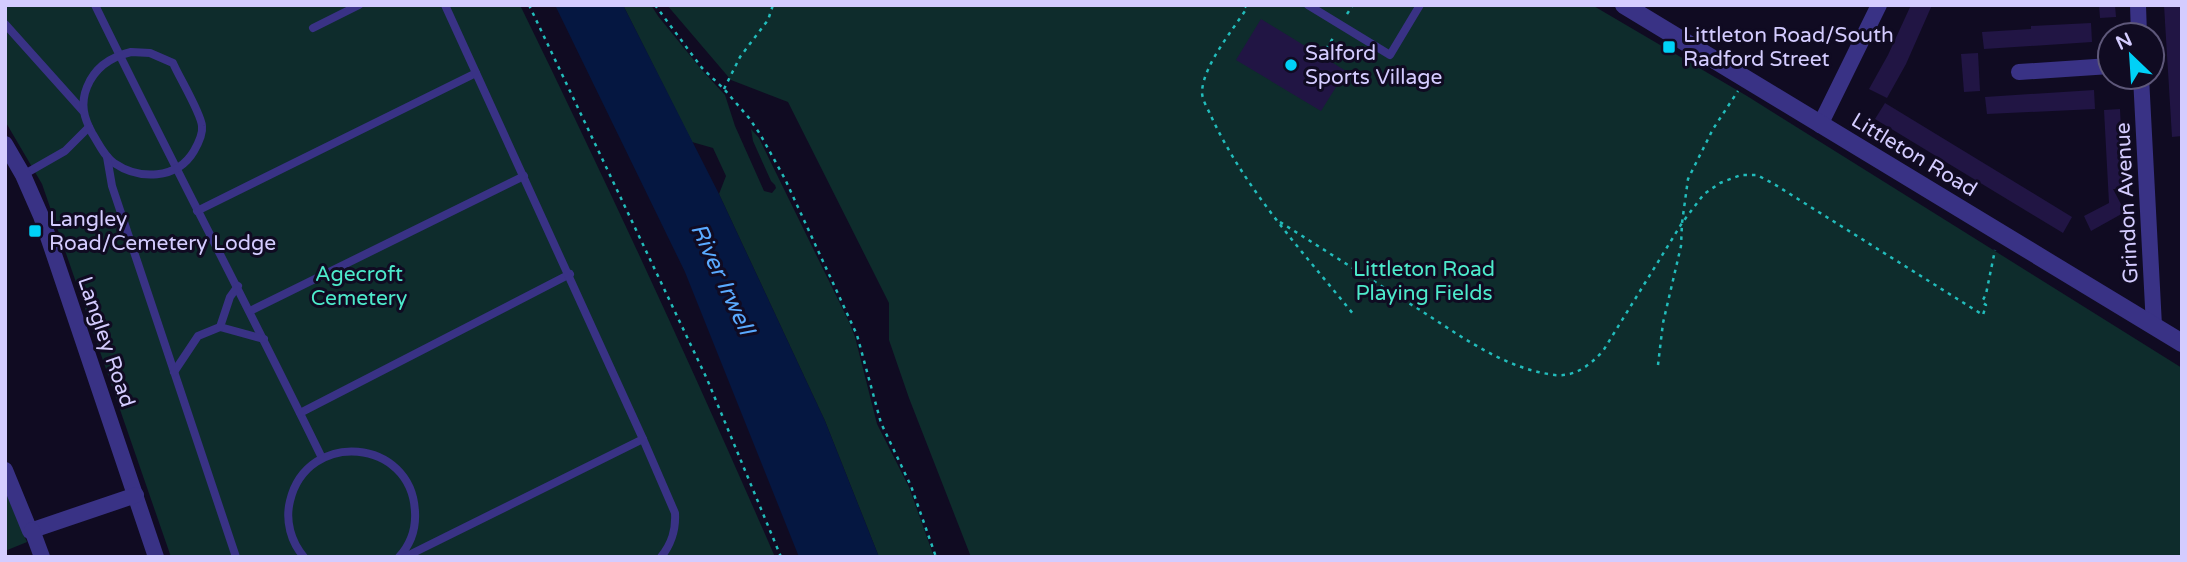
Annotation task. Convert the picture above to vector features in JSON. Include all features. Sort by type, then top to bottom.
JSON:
[{"type":"street","name":"Littleton Road","points":[[1624,5],[2182,344]]},
{"type":"street","points":[[1820,125],[1879,5]]},
{"type":"street","points":[[2019,72],[2096,67]]},
{"type":"street","name":"Grindon Avenue","points":[[2142,91],[2154,326]]},
{"type":"street","name":"Langley Road","points":[[5,144],[23,175],[41,216],[156,557]]},
{"type":"street","points":[[5,470],[42,557]]},
{"type":"street","points":[[32,530],[136,495]]},
{"type":"lane","points":[[95,5],[323,458]]},
{"type":"lane","points":[[313,28],[359,5]]},
{"type":"lane","points":[[445,5],[570,274],[675,513],[672,540],[661,557]]},
{"type":"lane","points":[[1308,5],[1390,55],[1420,5]]},
{"type":"lane","points":[[5,24],[83,111],[107,158],[112,186],[236,557]]},
{"type":"lane","points":[[83,111],[85,92],[94,74],[102,65],[119,55],[131,52],[150,53],[173,63],[202,124],[197,147],[176,170],[156,174],[125,169],[107,158]]},
{"type":"lane","points":[[197,211],[476,72]]},
{"type":"lane","points":[[23,175],[65,152],[89,127]]},
{"type":"lane","points":[[250,311],[524,176]]},
{"type":"lane","points":[[300,414],[570,274]]},
{"type":"lane","points":[[220,327],[230,297],[237,286]]},
{"type":"lane","points":[[174,372],[198,336],[220,327],[264,339]]},
{"type":"lane","points":[[405,557],[643,439]]},
{"type":"lane","points":[[304,557],[290,532],[291,495],[303,474],[323,458],[348,451],[374,455],[396,468],[404,478],[415,503],[416,516],[410,541],[399,557]]},
{"type":"path","points":[[529,5],[707,379],[781,557]]},
{"type":"path","points":[[724,89],[740,57],[768,20],[773,5]]},
{"type":"path","points":[[1244,5],[1247,8],[1204,74],[1202,96],[1221,138],[1255,192],[1280,222],[1289,238],[1354,315]]},
{"type":"path","points":[[655,6],[702,68],[724,89],[760,134],[785,179],[857,334],[881,423],[911,486],[936,557]]},
{"type":"path","points":[[1658,365],[1663,323],[1681,246],[1688,179],[1713,129],[1746,80]]},
{"type":"path","points":[[1280,222],[1469,341],[1517,366],[1549,375],[1580,372],[1590,365],[1603,351],[1682,223],[1704,194],[1720,183],[1741,175],[1757,175],[1983,315],[1986,305],[1982,302],[1998,233]]},
{"type":"green space","name":"Agecroft Cemetery","points":[[5,5],[520,5],[650,279],[775,557],[171,557],[42,184],[5,121]]},
{"type":"green space","points":[[623,5],[651,5],[725,95],[735,126],[764,191],[772,193],[776,188],[753,141],[751,129],[759,138],[850,324],[877,424],[909,487],[934,557],[879,557],[825,421],[719,194],[726,176],[713,148],[692,142]]},
{"type":"green space","name":"Littleton Road Playing Fields","points":[[667,5],[1592,5],[1747,96],[2182,368],[2182,557],[971,557],[889,340],[889,303],[788,102],[731,80]]},
{"type":"green space","points":[[5,491],[27,542],[5,551]]},
{"type":"water","name":"River Irwell","points":[[555,5],[623,5],[719,194],[825,421],[879,557],[799,557],[685,272]]},
{"type":"building","points":[[1911,5],[1932,5],[1906,64],[1887,98],[1869,89]]},
{"type":"building","points":[[2099,5],[2115,5],[2116,17],[2100,18]]},
{"type":"building","points":[[2164,5],[2180,5],[2182,136],[2172,137]]},
{"type":"building","name":"Salford Sports Village","points":[[1261,19],[1346,71],[1321,111],[1236,60]]},
{"type":"building","points":[[2091,23],[2092,42],[1984,49],[1982,32]]},
{"type":"building","points":[[1978,53],[1980,91],[1964,92],[1961,54]]},
{"type":"building","points":[[2094,90],[2095,109],[1987,114],[1985,97]]},
{"type":"building","points":[[1885,103],[2072,217],[2063,233],[1875,119]]},
{"type":"building","points":[[2120,109],[2124,189],[2113,189],[2125,212],[2091,231],[2084,216],[2109,203],[2104,110]]},
{"type":"place","name":"Littleton Road/South Radford Street","points":[[1669,47]]},
{"type":"place","name":"Salford Sports Village","points":[[1291,65]]},
{"type":"place","name":"Langley Road/Cemetery Lodge","points":[[35,231]]}]
